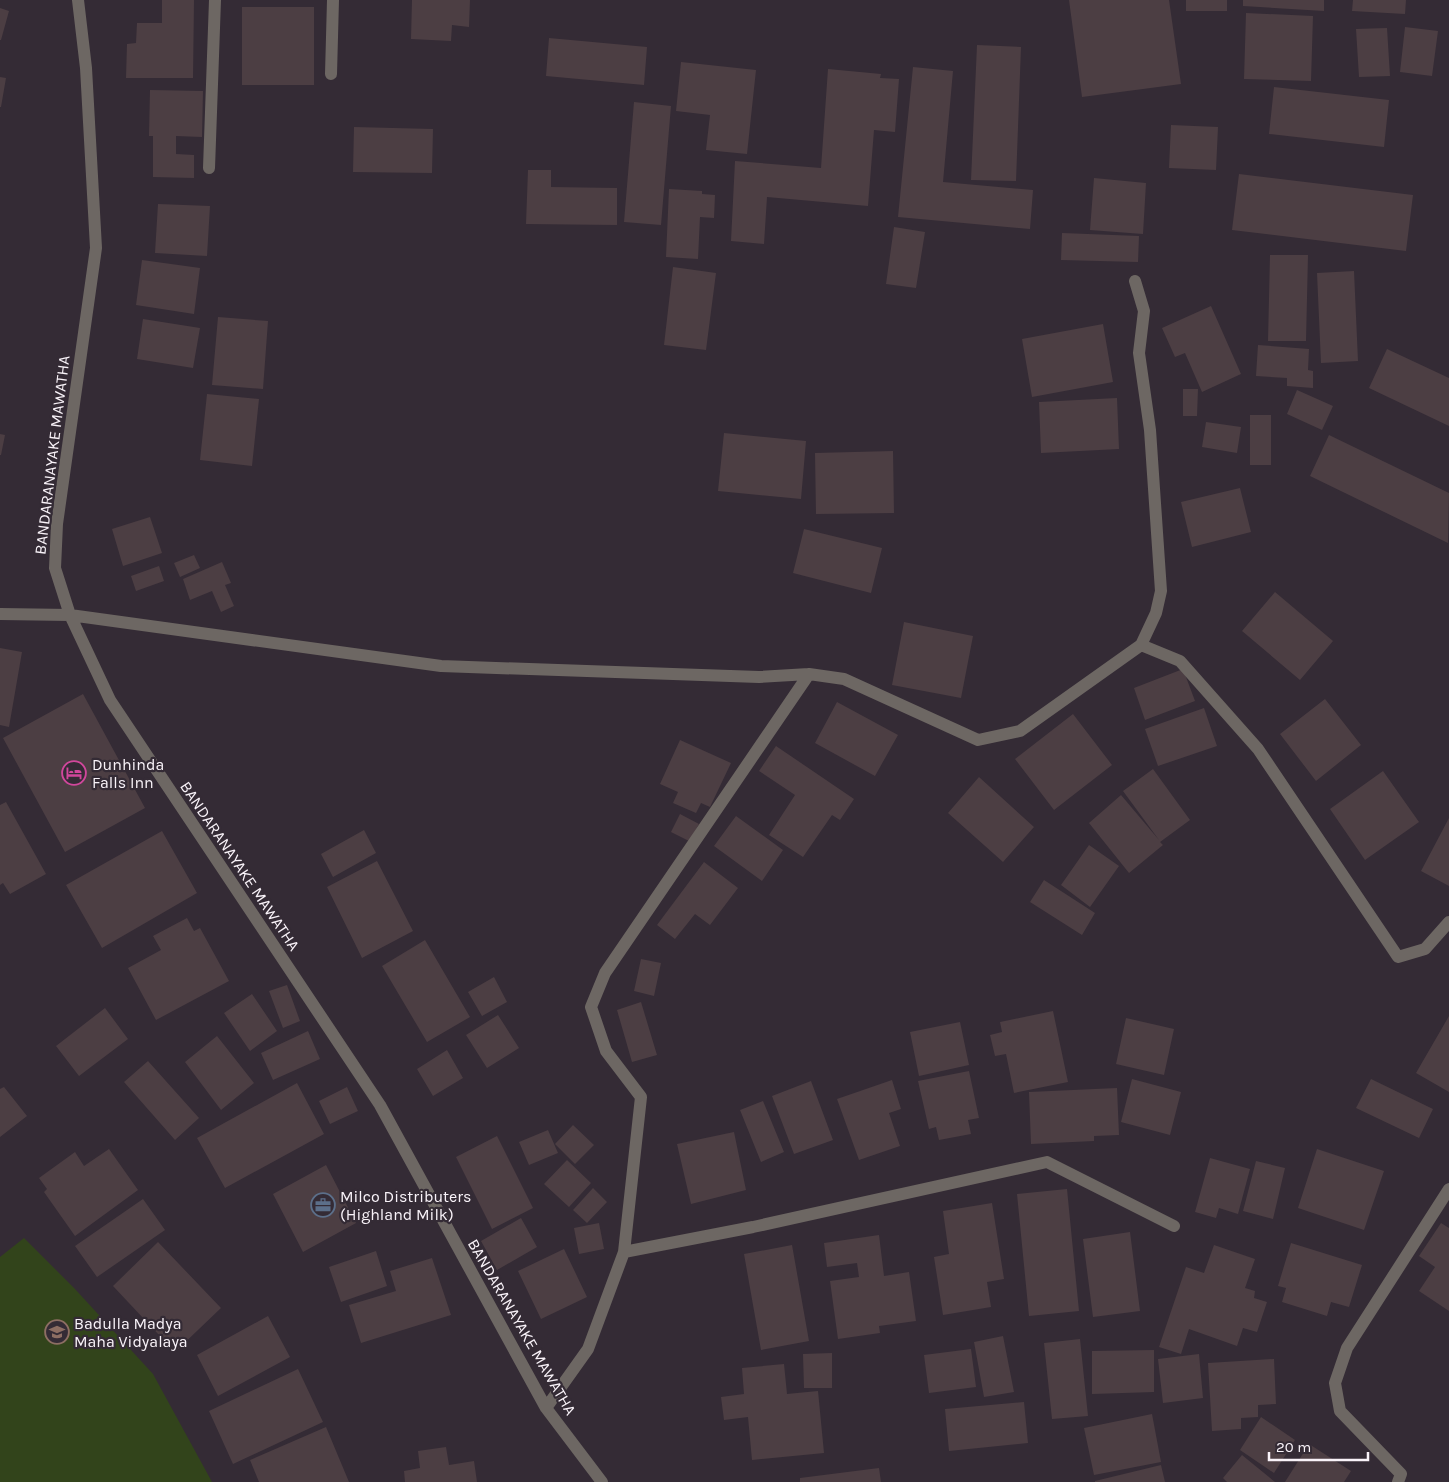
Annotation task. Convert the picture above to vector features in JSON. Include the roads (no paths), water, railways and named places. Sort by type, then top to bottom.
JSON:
[{"type":"street","name":"BANDARANAYAKE MAWATHA","points":[[78,0],[86,68],[96,248],[57,533],[55,568],[70,615],[110,700],[380,1104],[546,1408],[602,1482]]},
{"type":"street","points":[[209,168],[215,0]]},
{"type":"street","points":[[331,74],[334,0]]},
{"type":"street","points":[[0,614],[70,615],[441,666],[759,676],[809,674],[844,679],[978,740],[1020,731],[1141,645],[1156,613],[1161,591],[1150,430],[1139,353],[1144,311],[1135,281]]},
{"type":"street","points":[[1141,645],[1180,661],[1258,749],[1398,956],[1425,949],[1449,922]]},
{"type":"street","points":[[546,1408],[588,1349],[624,1252],[641,1097],[606,1051],[591,1007],[605,973],[809,674]]},
{"type":"street","points":[[624,1252],[753,1227],[1047,1162],[1174,1226]]},
{"type":"street","points":[[1398,1482],[1401,1474],[1340,1411],[1335,1383],[1346,1348],[1449,1189]]},
{"type":"place","name":"Dunhinda Falls Inn","points":[[74,773]]},
{"type":"place","name":"Milco Distributers (Highland Milk)","points":[[323,1205]]},
{"type":"place","name":"Badulla Madya Maha Vidyalaya","points":[[57,1332]]}]
